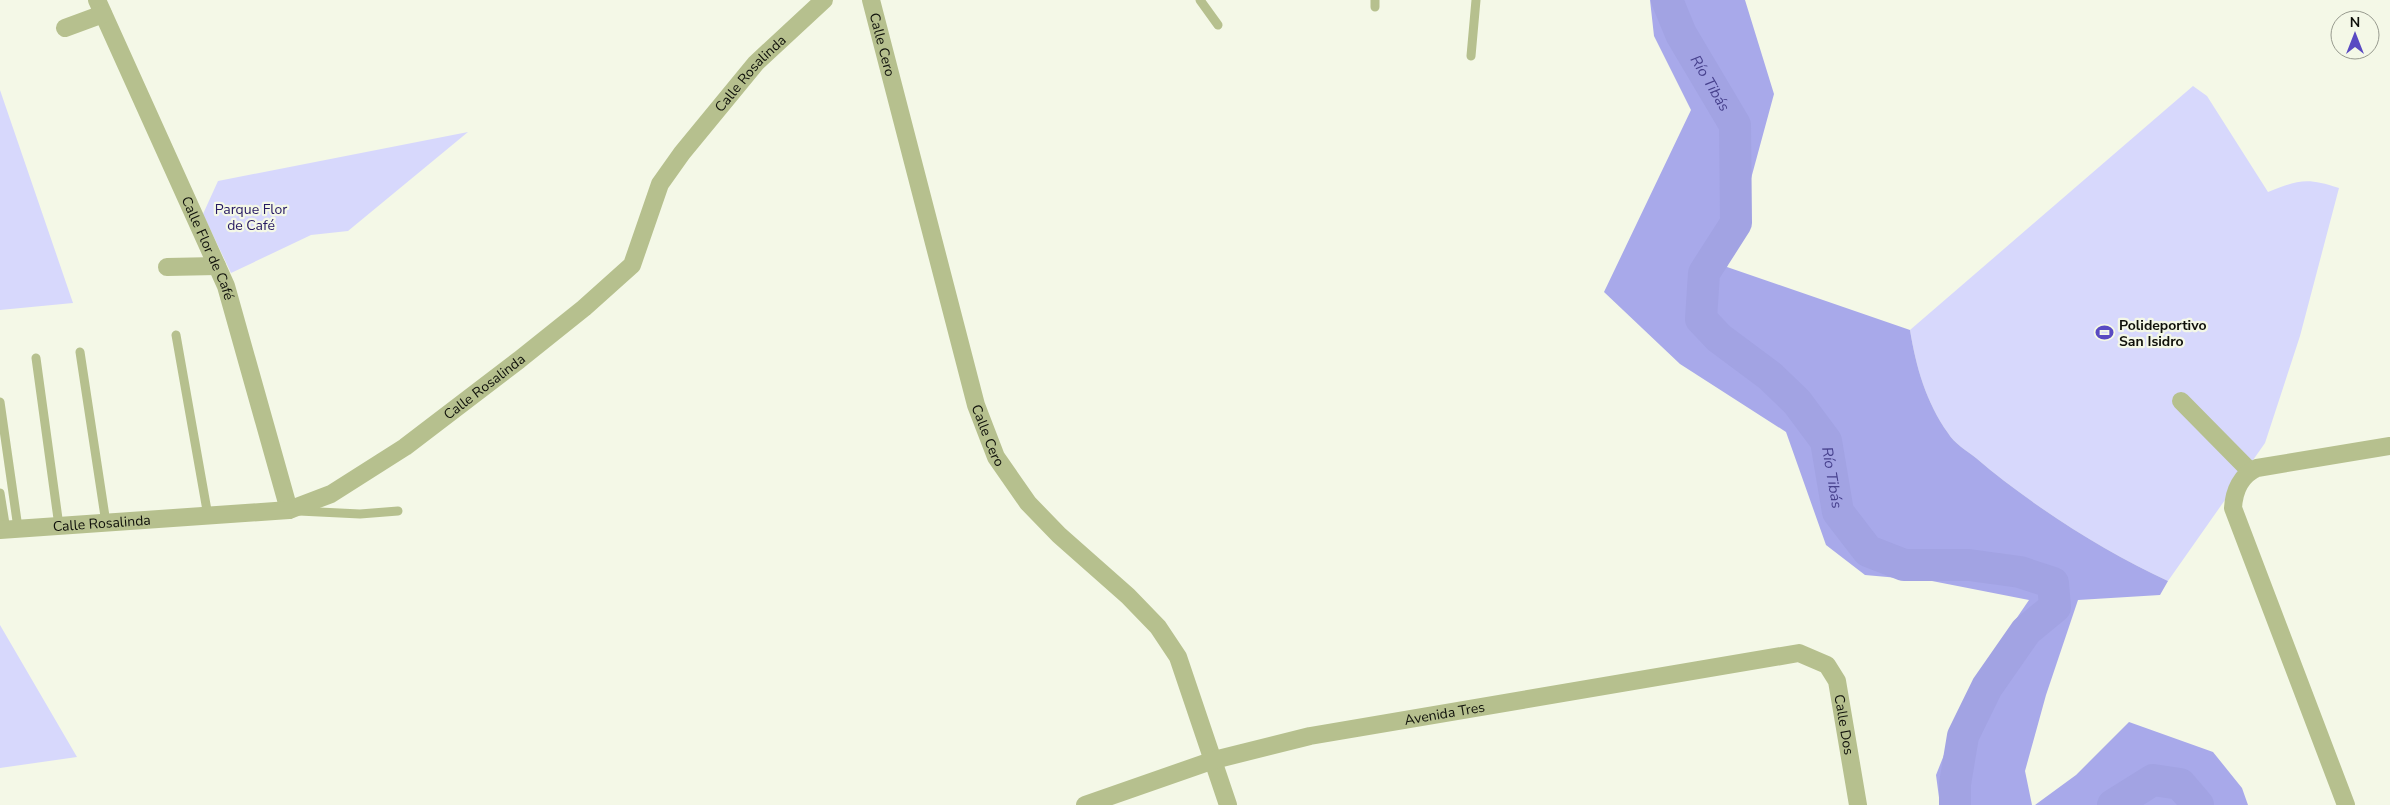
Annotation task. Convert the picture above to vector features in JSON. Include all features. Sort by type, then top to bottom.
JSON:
[{"type":"street","name":"Calle Rosalinda","points":[[8,529],[289,510],[331,494],[404,447],[526,355],[584,308],[632,265],[660,184],[682,153],[756,63],[824,0]]},
{"type":"street","name":"Calle Cero","points":[[871,0],[976,405],[996,457],[1028,503],[1059,535],[1128,596],[1158,627],[1178,657],[1228,805]]},
{"type":"street","name":"Calle Flor de Café","points":[[100,7],[226,286],[289,510]]},
{"type":"street","points":[[65,28],[100,7]]},
{"type":"street","points":[[167,266],[217,266]]},
{"type":"street","points":[[2181,401],[2250,471]]},
{"type":"street","points":[[2346,805],[2233,508],[2234,497],[2239,485],[2250,471],[2390,446]]},
{"type":"street","name":"Avenida Tres","points":[[1085,805],[1214,760],[1320,734],[1790,654],[1799,653],[1812,656]]},
{"type":"street","name":"Calle Dos","points":[[1812,656],[1827,664],[1837,681],[1858,805]]},
{"type":"lane","points":[[1200,0],[1218,25]]},
{"type":"lane","points":[[1471,56],[1476,0]]},
{"type":"lane","points":[[176,335],[208,516]]},
{"type":"lane","points":[[80,352],[106,523]]},
{"type":"lane","points":[[36,358],[59,526]]},
{"type":"lane","points":[[0,402],[8,529]]},
{"type":"lane","points":[[0,493],[8,529]]},
{"type":"lane","points":[[289,510],[360,514],[398,511]]},
{"type":"green space","name":"Polideportivo San Isidro","points":[[2193,86],[2207,96],[2268,192],[2303,181],[2318,182],[2339,188],[2300,336],[2265,443],[2168,581],[2118,556],[2068,526],[2020,493],[1961,447],[1940,421],[1928,397],[1915,357],[1910,330]]},
{"type":"green space","points":[[0,90],[73,303],[0,310]]},
{"type":"green space","name":"Parque Flor de Café","points":[[468,132],[348,231],[311,235],[231,273],[203,214],[218,181]]},
{"type":"green space","points":[[0,625],[77,757],[0,768]]},
{"type":"shaded area","points":[[1650,0],[1745,0],[1774,94],[1727,267],[1910,330],[1915,357],[1928,397],[1940,421],[1961,447],[2020,493],[2068,526],[2118,556],[2168,581],[2160,595],[2078,600],[2046,695],[2025,771],[2032,805],[1940,805],[1936,775],[1973,682],[2029,600],[1932,581],[1865,575],[1826,545],[1786,432],[1680,364],[1604,292],[1691,110],[1654,36]]},
{"type":"shaded area","points":[[2129,722],[2213,752],[2242,788],[2248,805],[2035,805],[2076,775]]},
{"type":"waterway","name":"Río Tibás","points":[[1667,0],[1681,34],[1735,125],[1736,223],[1704,273],[1701,319],[1719,338],[1770,376],[1797,402],[1826,441],[1838,512],[1868,551],[1904,565],[1969,565],[2020,572],[2053,583],[2055,607],[2026,631],[1987,687],[1963,736],[1955,784],[1955,805]]},
{"type":"waterway","name":"Río Tibás","points":[[2113,805],[2153,780],[2180,784],[2198,805]]},
{"type":"place","name":"Polideportivo San Isidro","points":[[2105,333]]}]
